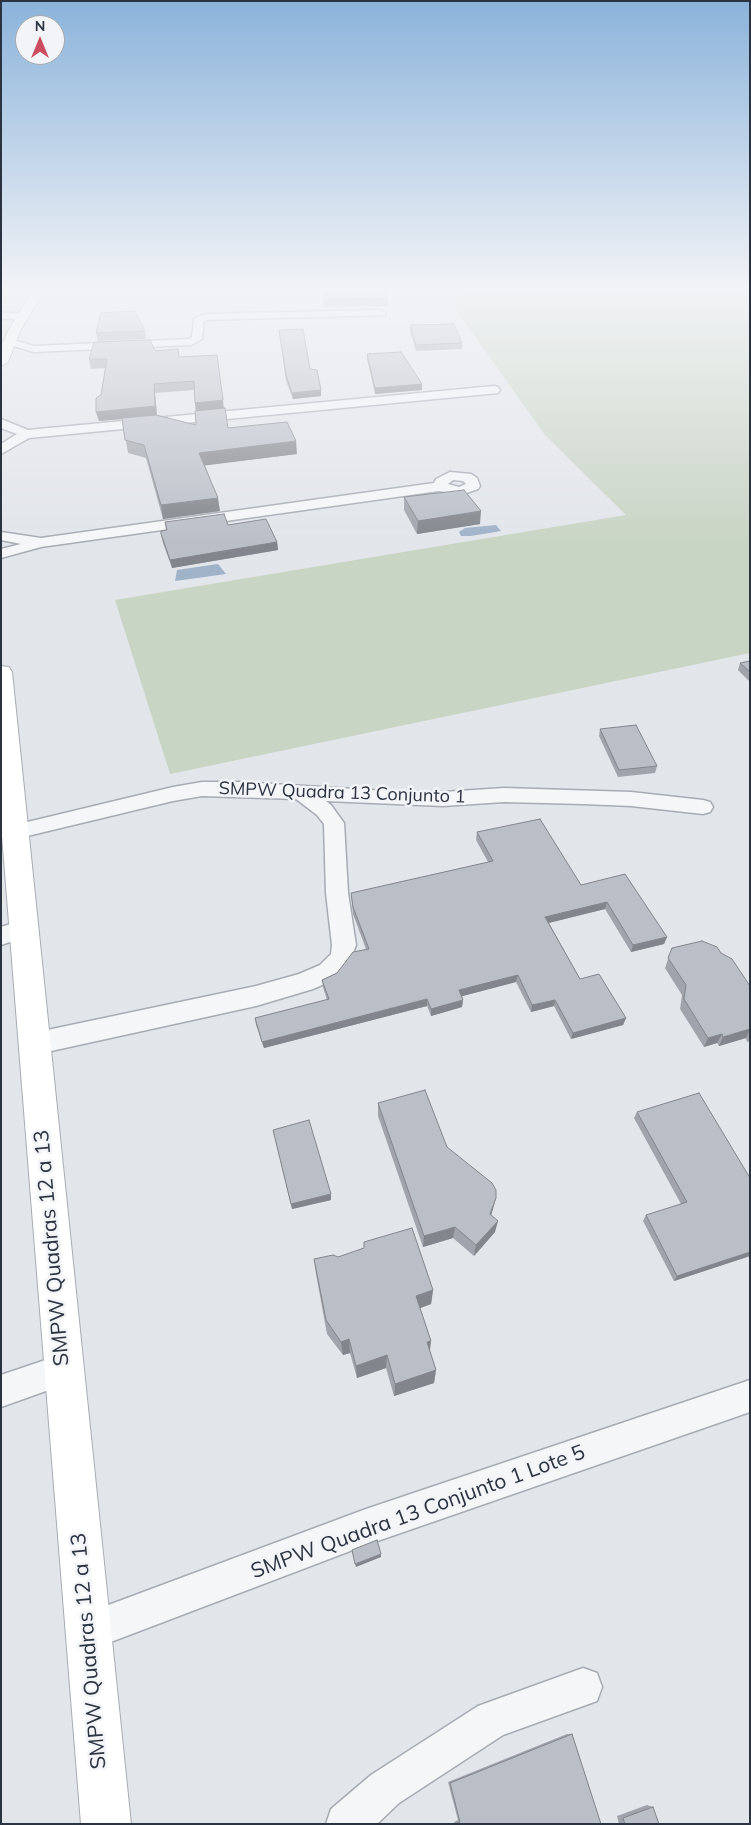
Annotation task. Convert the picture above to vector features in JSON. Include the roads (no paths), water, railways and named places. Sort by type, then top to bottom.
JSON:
[{"type":"street","points":[[1,450],[26,434],[494,390]]},
{"type":"street","points":[[1,423],[26,434]]},
{"type":"street","points":[[1,554],[40,543],[442,486]]},
{"type":"street","points":[[1,536],[40,543]]},
{"type":"street","name":"SMPW Quadras 12 a 13","points":[[2,695],[15,832],[12,932],[33,1044],[106,1824]]},
{"type":"street","name":"SMPW Quadra 13 Conjunto 1","points":[[15,832],[188,791],[239,789],[443,799],[504,796],[583,797],[631,799],[703,807]]},
{"type":"street","points":[[33,1044],[256,996],[305,982],[328,972],[342,956],[344,945],[337,894],[334,823],[324,810],[300,792]]},
{"type":"street","points":[[1,1391],[63,1370]]},
{"type":"street","name":"SMPW Quadra 13 Conjunto 1 Lote 5","points":[[87,1632],[182,1598],[366,1527],[750,1396]]},
{"type":"street","points":[[346,1824],[385,1789],[492,1720],[583,1688]]},
{"type":"water","points":[[496,525],[501,531],[471,536],[461,536],[459,532],[465,528]]},
{"type":"water","points":[[218,564],[226,574],[175,581],[177,570]]}]
